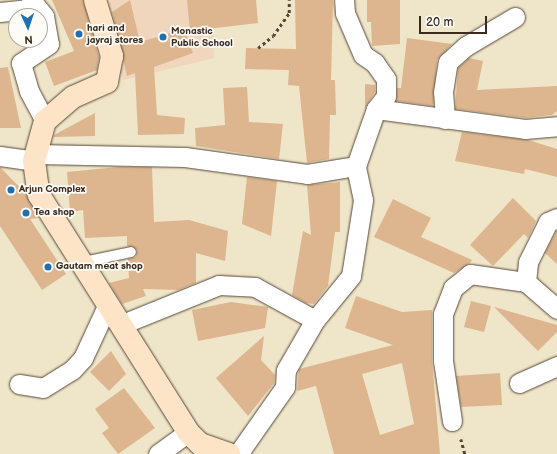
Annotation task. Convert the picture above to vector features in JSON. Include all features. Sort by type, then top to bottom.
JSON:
[{"type":"street","points":[[95,0],[112,56],[108,82],[73,97],[45,122],[35,157],[39,195],[106,306],[120,325],[188,432],[200,444],[230,454]]},
{"type":"street","points":[[238,454],[285,387],[286,370],[315,320],[351,276],[363,200],[356,166],[376,109],[386,96],[386,79],[375,64],[363,55],[345,13],[344,0]]},
{"type":"street","points":[[0,12],[34,4],[44,16],[48,44],[21,63],[29,91],[45,122]]},
{"type":"street","points":[[445,119],[443,92],[448,62],[466,46],[515,17]]},
{"type":"street","points":[[376,109],[525,130],[557,126]]},
{"type":"street","points":[[0,156],[185,157],[307,174],[356,166]]},
{"type":"street","points":[[526,282],[531,256],[548,222],[557,218]]},
{"type":"street","points":[[452,421],[443,361],[443,314],[453,288],[470,274],[526,282],[557,308]]},
{"type":"street","points":[[120,325],[219,285],[255,287],[315,320]]},
{"type":"street","points":[[19,384],[43,388],[72,370],[83,358],[106,306]]},
{"type":"street","points":[[519,382],[557,366]]},
{"type":"street","points":[[158,454],[188,432]]},
{"type":"lane","points":[[79,263],[131,252]]},
{"type":"path","points":[[258,48],[273,36],[285,19],[289,0]]},
{"type":"shaded area","name":"Monastic Public School","points":[[110,0],[214,0],[214,58],[123,80],[106,15]]},
{"type":"building","points":[[52,0],[83,0],[99,57],[97,70],[54,86],[45,62],[74,51]]},
{"type":"building","points":[[130,0],[140,42],[184,29],[193,53],[154,67],[157,115],[185,118],[184,134],[138,135],[135,73],[127,76],[112,12]]},
{"type":"building","points":[[187,0],[256,0],[258,23],[190,31]]},
{"type":"building","points":[[295,0],[333,0],[331,80],[335,80],[336,115],[330,115],[329,159],[307,163],[299,86],[288,85],[289,70],[245,69],[246,48],[296,49]]},
{"type":"building","points":[[367,0],[400,0],[400,44],[372,46],[371,22],[367,22]]},
{"type":"building","points":[[407,38],[452,44],[437,60],[433,106],[396,101],[397,88],[401,88]]},
{"type":"building","points":[[469,58],[483,61],[477,90],[557,86],[557,111],[552,115],[525,118],[455,109],[458,68]]},
{"type":"building","points":[[8,67],[21,128],[0,128],[0,68]]},
{"type":"building","points":[[365,84],[375,85],[375,92],[365,108]]},
{"type":"building","points":[[247,87],[249,122],[283,124],[279,159],[196,146],[195,128],[225,125],[223,88]]},
{"type":"building","points":[[95,113],[95,136],[54,137],[54,135]]},
{"type":"building","points":[[462,132],[528,140],[557,149],[557,177],[525,169],[524,174],[455,161]]},
{"type":"building","points":[[0,167],[26,194],[38,218],[30,219],[66,274],[42,290],[0,226]]},
{"type":"building","points":[[118,167],[152,167],[154,222],[189,220],[228,231],[225,261],[196,253],[196,283],[178,290],[143,289],[146,296],[122,304],[109,283],[129,278],[128,259],[136,257],[137,250],[127,246],[127,236],[85,238],[83,210],[70,212],[67,172]]},
{"type":"building","points":[[247,177],[277,181],[271,236],[242,224]]},
{"type":"building","points":[[340,182],[340,232],[335,232],[328,286],[314,304],[306,303],[292,295],[303,231],[311,235],[307,185]]},
{"type":"building","points":[[513,198],[536,221],[528,238],[524,234],[493,266],[470,245]]},
{"type":"building","points":[[393,199],[431,218],[421,237],[472,260],[470,263],[454,273],[374,237]]},
{"type":"building","points":[[557,230],[557,264],[545,253]]},
{"type":"building","points":[[356,296],[402,312],[432,310],[432,361],[440,454],[334,454],[316,386],[297,391],[299,369],[393,345],[345,328]],"holes":[[[402,363],[414,424],[380,435],[362,374]]]},
{"type":"building","points":[[471,301],[491,306],[484,332],[464,327]]},
{"type":"building","points":[[231,302],[268,307],[265,328],[198,341],[192,310]]},
{"type":"building","points":[[494,307],[557,325],[557,332],[538,351]]},
{"type":"building","points":[[264,336],[261,360],[275,375],[274,383],[248,416],[216,378]]},
{"type":"building","points":[[111,351],[126,374],[109,391],[90,372]]},
{"type":"building","points":[[500,373],[502,405],[461,407],[456,376]]},
{"type":"building","points":[[124,388],[155,428],[118,454],[102,433],[109,428],[95,409]]},
{"type":"place","name":"hari and jayraj stores","points":[[79,34]]},
{"type":"place","name":"Monastic Public School","points":[[163,37]]},
{"type":"place","name":"Arjun Complex","points":[[11,190]]},
{"type":"place","name":"Tea shop","points":[[26,213]]},
{"type":"place","name":"Gautam meat shop","points":[[48,267]]}]
